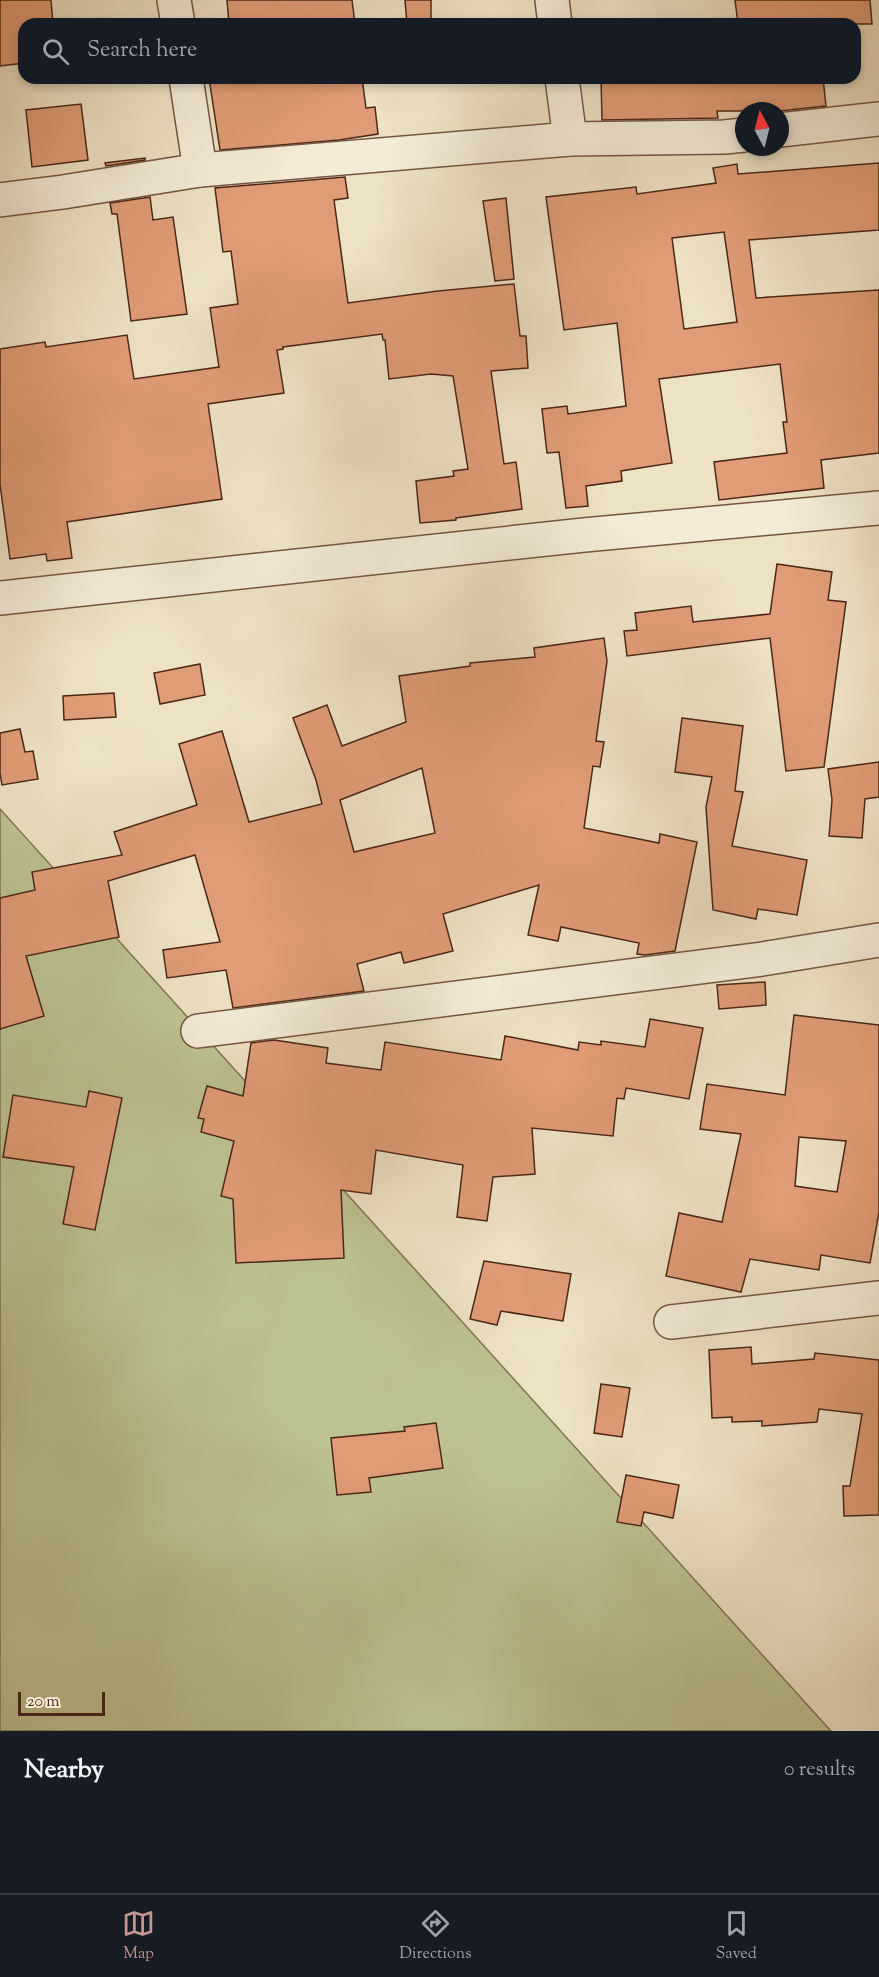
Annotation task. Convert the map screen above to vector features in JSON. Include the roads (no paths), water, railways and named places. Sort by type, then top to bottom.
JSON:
[{"type":"street","points":[[174,0],[177,18]]},
{"type":"street","points":[[552,0],[554,18]]},
{"type":"street","points":[[187,84],[200,170]]},
{"type":"street","points":[[563,84],[570,139]]},
{"type":"street","points":[[789,129],[879,119]]},
{"type":"street","points":[[0,200],[200,170],[570,139],[735,136]]},
{"type":"street","points":[[0,598],[584,535],[879,508]]},
{"type":"street","points":[[198,1031],[762,959],[879,940]]},
{"type":"street","points":[[670,1322],[879,1298]]}]
